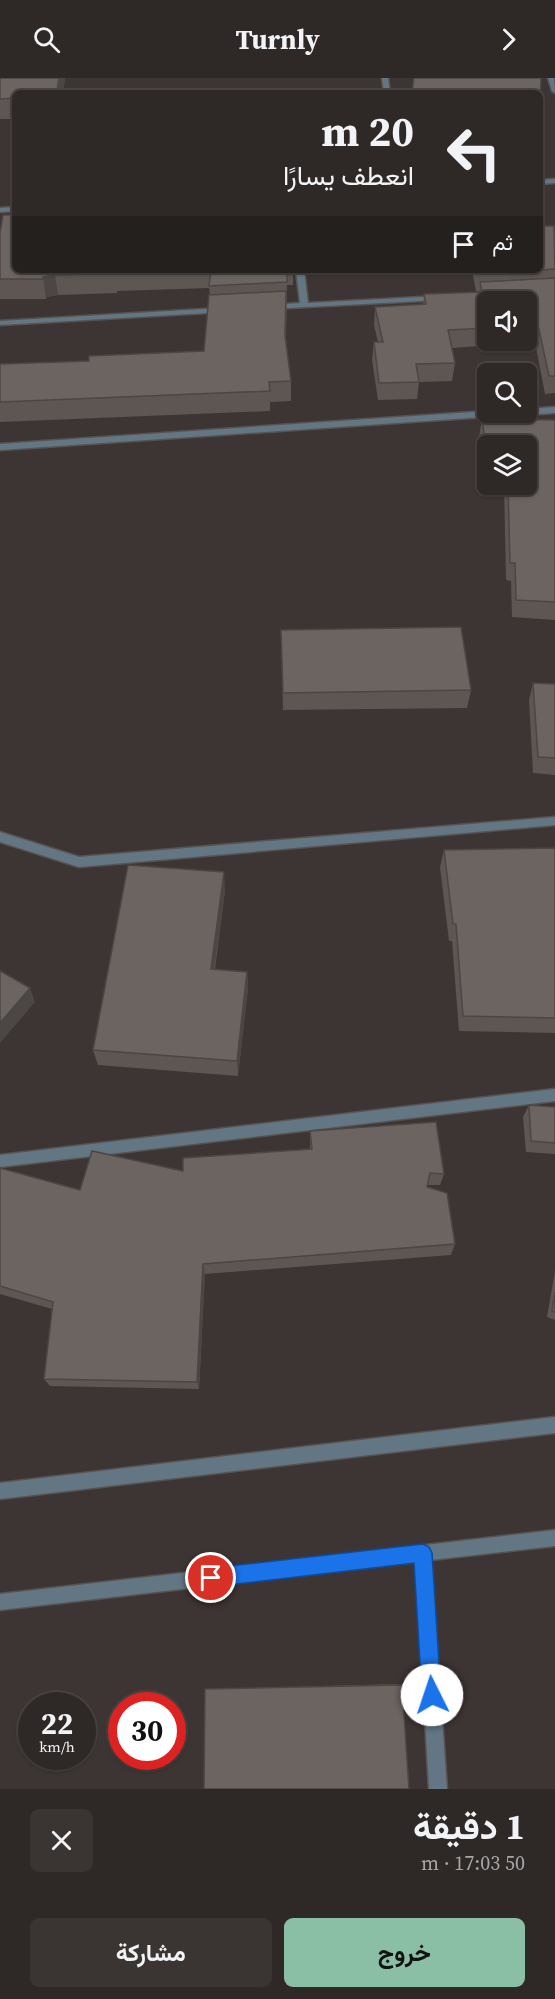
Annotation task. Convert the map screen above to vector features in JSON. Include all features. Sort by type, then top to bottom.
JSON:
[{"type":"street","points":[[551,78],[555,91]]},
{"type":"street","points":[[300,273],[304,306]]},
{"type":"street","points":[[257,308],[447,297]]},
{"type":"street","points":[[0,323],[234,310]]},
{"type":"street","points":[[537,411],[555,410]]},
{"type":"street","points":[[0,447],[477,414]]},
{"type":"street","points":[[0,837],[79,862],[555,821]]},
{"type":"street","points":[[0,1161],[555,1095]]},
{"type":"street","points":[[0,1491],[555,1425]]},
{"type":"street","points":[[0,1602],[555,1538]]},
{"type":"street","points":[[423,1553],[438,1789]]},
{"type":"building","points":[[0,78],[59,78],[57,90],[12,90],[12,98],[0,99]]},
{"type":"building","points":[[414,78],[541,78],[540,90],[412,90]]},
{"type":"building","points":[[3,215],[12,215],[12,273],[115,273],[55,275],[43,277],[43,279],[0,279],[0,233]]},
{"type":"building","points":[[543,226],[554,226],[555,269],[543,270]]},
{"type":"building","points":[[211,273],[287,273],[287,282],[209,286]]},
{"type":"building","points":[[555,278],[555,376],[549,376],[537,325],[537,291],[482,291],[480,282]]},
{"type":"building","points":[[286,291],[285,336],[291,381],[269,382],[270,391],[0,402],[0,364],[89,361],[89,356],[204,351],[209,295]]},
{"type":"building","points":[[477,292],[477,329],[448,330],[455,363],[416,364],[419,382],[379,383],[374,342],[383,342],[375,307],[426,304],[424,294]]},
{"type":"building","points":[[537,420],[555,420],[555,602],[516,600],[515,563],[510,563],[508,495],[537,495],[537,435],[484,435],[483,423],[537,423]]},
{"type":"building","points":[[461,627],[471,690],[283,693],[281,630]]},
{"type":"building","points":[[533,683],[555,684],[555,758],[538,757]]},
{"type":"building","points":[[555,848],[555,1018],[463,1016],[456,924],[453,924],[444,850]]},
{"type":"building","points":[[128,865],[224,872],[211,969],[247,972],[237,1061],[93,1050]]},
{"type":"building","points":[[0,971],[30,988],[0,1023]]},
{"type":"building","points":[[529,1105],[555,1107],[555,1143],[531,1141]]},
{"type":"building","points":[[436,1122],[444,1174],[430,1173],[427,1187],[447,1193],[455,1244],[203,1264],[197,1382],[44,1379],[53,1302],[0,1286],[0,1168],[80,1190],[92,1151],[183,1171],[183,1158],[312,1149],[310,1131]]},
{"type":"building","points":[[555,1292],[555,1312],[552,1311]]},
{"type":"building","points":[[402,1685],[409,1789],[204,1789],[205,1689]]},
{"type":"route","points":[[211,1578],[423,1553],[432,1695]]}]
